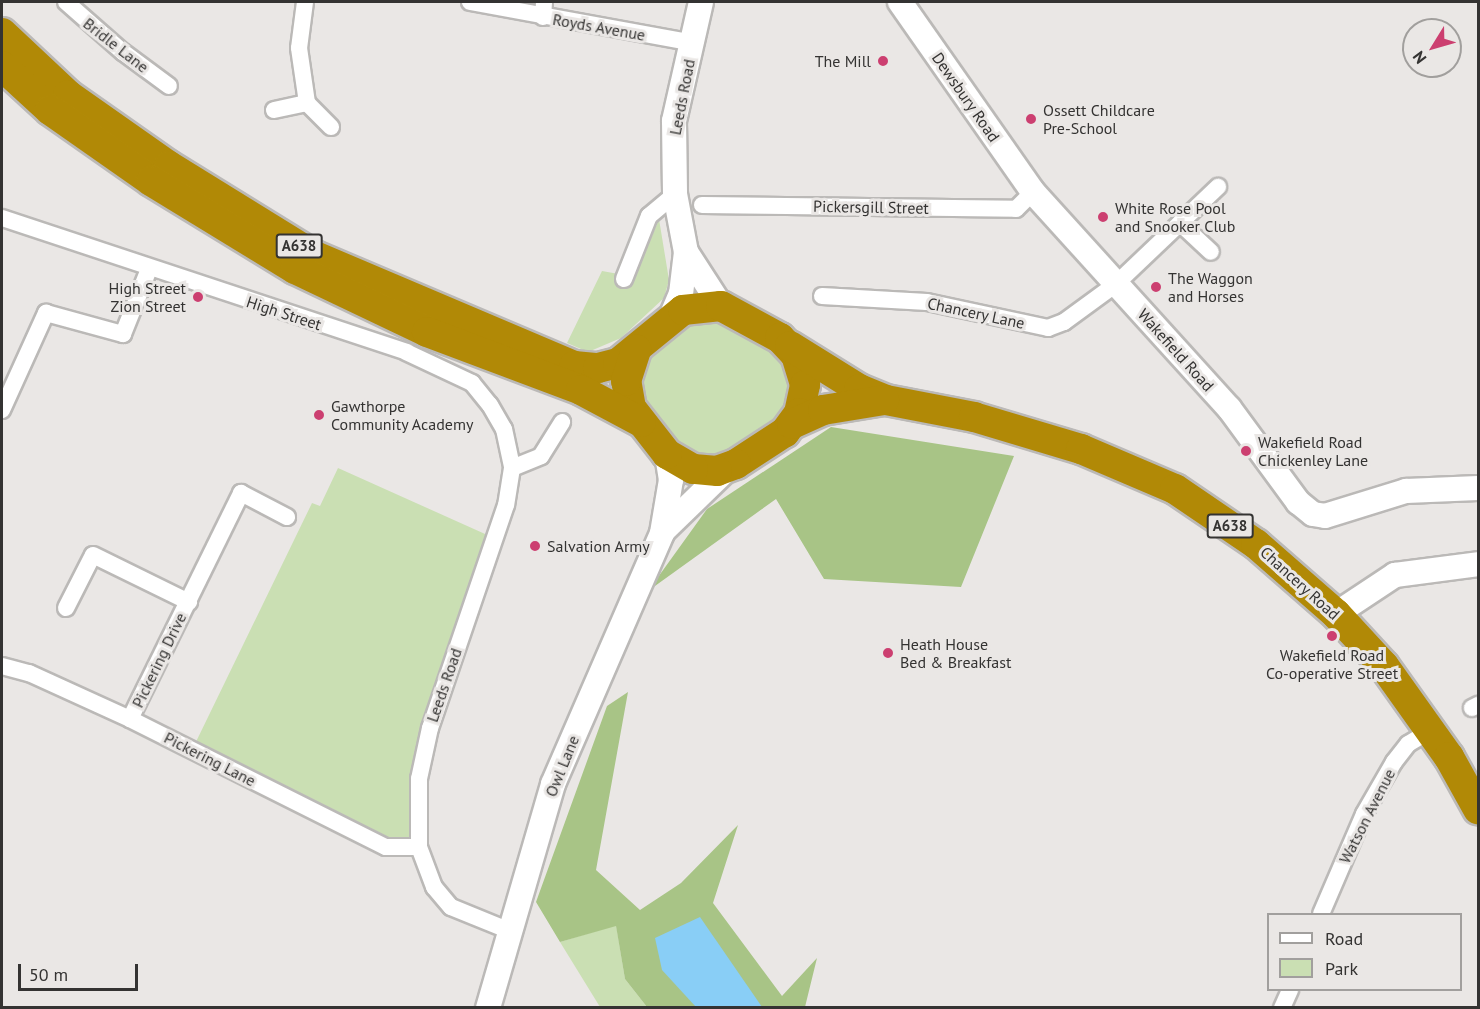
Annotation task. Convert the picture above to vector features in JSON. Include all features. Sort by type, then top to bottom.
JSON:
[{"type":"highway","name":"A638","points":[[2,33],[68,95],[169,166],[315,256],[574,366],[598,368],[618,363],[636,350],[671,317],[694,307],[721,306],[787,344],[802,369],[805,385],[804,399],[792,424],[728,468],[693,469],[667,454],[632,408],[626,381],[636,350]]},
{"type":"highway","name":"A638","points":[[2,66],[50,110],[151,181],[295,269],[427,332],[581,390],[641,422]]},
{"type":"highway","name":"Chancery Road","points":[[787,344],[859,389],[886,400],[974,417],[1081,449],[1175,489],[1257,544],[1336,614],[1384,666],[1431,730],[1476,804]]},
{"type":"highway","name":"Chancery Road","points":[[792,424],[823,410],[886,400]]},
{"type":"main road","name":"Leeds Road","points":[[671,317],[683,285],[687,252],[675,194],[675,121],[701,2]]},
{"type":"main road","name":"Dewsbury Road","points":[[900,2],[1033,192]]},
{"type":"main road","name":"Wakefield Road","points":[[1033,192],[1229,408],[1298,502],[1313,514],[1338,514],[1406,491],[1479,488]]},
{"type":"main road","name":"Leeds Road","points":[[687,252],[721,306]]},
{"type":"main road","name":"Owl Lane","points":[[488,1008],[553,784],[662,533],[670,489],[667,454]]},
{"type":"main road","name":"Owl Lane","points":[[662,533],[728,468]]},
{"type":"main road","points":[[1336,614],[1395,575],[1479,564]]},
{"type":"street","name":"Bridle Lane","points":[[66,2],[123,52],[169,86]]},
{"type":"street","points":[[305,2],[299,48],[307,103],[331,127]]},
{"type":"street","name":"Royds Avenue","points":[[470,2],[544,9],[693,43]]},
{"type":"street","points":[[274,110],[307,103]]},
{"type":"street","name":"Chancery Lane","points":[[822,296],[927,302],[1048,328],[1064,322],[1116,284],[1218,187]]},
{"type":"street","name":"Pickersgill Street","points":[[702,205],[1016,209],[1033,192]]},
{"type":"street","points":[[624,279],[649,216],[675,194]]},
{"type":"street","name":"High Street","points":[[2,218],[447,368],[472,383],[490,405],[504,429],[512,468]]},
{"type":"street","points":[[1180,223],[1211,252]]},
{"type":"street","points":[[2,410],[46,312],[123,334],[148,269]]},
{"type":"street","points":[[512,468],[541,456],[562,422]]},
{"type":"street","name":"Leeds Road","points":[[510,931],[451,907],[434,887],[419,847],[419,779],[430,728],[506,505],[512,468]]},
{"type":"street","name":"Pickering Drive","points":[[130,719],[241,493],[287,517]]},
{"type":"street","name":"Pickering Drive","points":[[66,608],[93,555],[189,602]]},
{"type":"street","name":"Pickering Lane","points":[[2,666],[29,673],[130,719],[386,847],[419,847]]},
{"type":"street","name":"Watson Avenue","points":[[1322,913],[1364,814],[1394,762],[1408,744],[1431,730]]},
{"type":"green space","points":[[659,219],[669,280],[664,298],[621,338],[588,352],[567,343],[602,271],[635,277]]},
{"type":"green space","points":[[683,310],[780,338],[804,399],[717,471],[641,422],[636,350]]},
{"type":"green space","points":[[831,427],[1014,456],[961,587],[824,579],[776,499],[648,591],[707,509]]},
{"type":"green space","points":[[338,468],[494,538],[430,728],[419,847],[386,847],[192,750],[312,503],[320,506]]},
{"type":"green space","points":[[628,692],[596,870],[640,910],[681,883],[738,825],[713,903],[782,996],[817,958],[805,1007],[647,1007],[625,979],[616,926],[560,942],[536,902],[607,706]]},
{"type":"green space","points":[[616,925],[625,979],[647,1007],[600,1007],[560,942]]},
{"type":"water","points":[[700,917],[762,1007],[696,1007],[662,970],[655,938]]},
{"type":"place","name":"The Mill","points":[[883,61]]},
{"type":"place","name":"Ossett Childcare Pre-School","points":[[1031,119]]},
{"type":"place","name":"White Rose Pool and Snooker Club","points":[[1103,217]]},
{"type":"place","name":"The Waggon and Horses","points":[[1156,287]]},
{"type":"place","name":"High Street Zion Street","points":[[198,297]]},
{"type":"place","name":"Gawthorpe Community Academy","points":[[319,415]]},
{"type":"place","name":"Wakefield Road Chickenley Lane","points":[[1246,451]]},
{"type":"place","name":"Salvation Army","points":[[535,546]]},
{"type":"place","name":"Wakefield Road Co-operative Street","points":[[1332,636]]},
{"type":"place","name":"Heath House Bed & Breakfast","points":[[888,653]]}]
